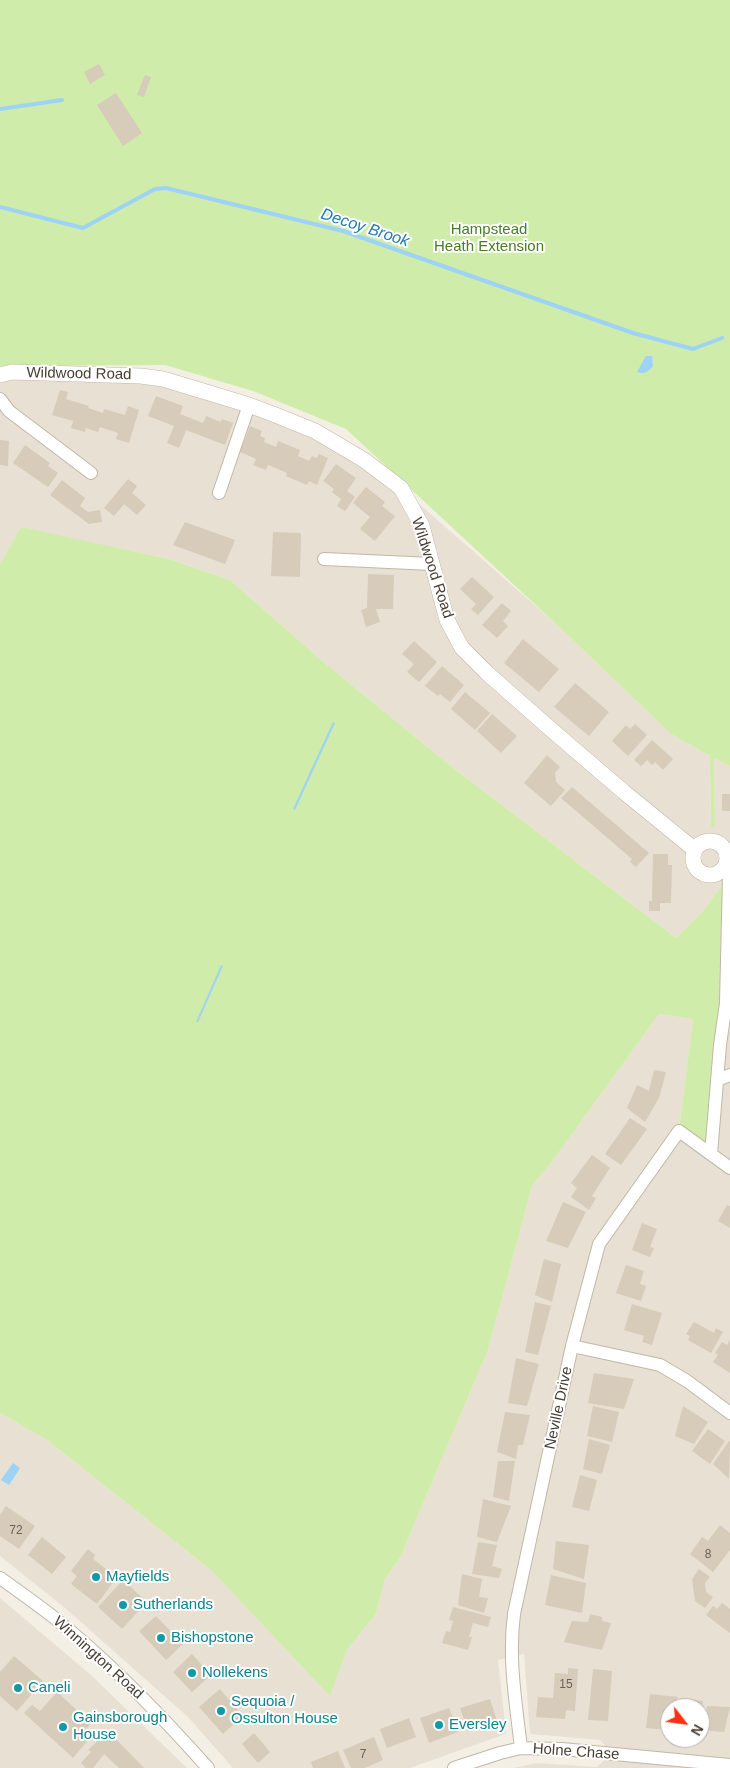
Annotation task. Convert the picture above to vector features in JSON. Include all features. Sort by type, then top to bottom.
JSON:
[{"type":"street","name":"Wildwood Road","points":[[0,375],[12,372],[141,376],[162,379],[249,405],[315,431],[364,460],[401,488],[422,526],[447,620],[462,648],[487,673],[575,750],[695,850]]},
{"type":"street","points":[[0,399],[9,411],[91,473]]},
{"type":"street","points":[[220,493],[249,405]]},
{"type":"street","points":[[324,560],[432,564]]},
{"type":"street","points":[[727,874],[710,875],[703,874],[698,870],[694,864],[693,857],[698,846],[708,841],[720,844],[727,856],[728,1005],[717,1080],[710,1154],[730,1168]]},
{"type":"street","points":[[717,1080],[730,1075]]},
{"type":"street","name":"Neville Drive","points":[[521,1748],[511,1638],[516,1604],[572,1346],[599,1244],[679,1131],[710,1154]]},
{"type":"street","points":[[572,1346],[660,1365],[687,1381],[730,1413]]},
{"type":"street","name":"Winnington Road","points":[[0,1578],[53,1616],[101,1658],[173,1728],[208,1768]]},
{"type":"street","name":"Holne Chase","points":[[454,1768],[521,1748],[562,1749],[730,1765]]},
{"type":"shaded area","points":[[0,375],[141,376],[268,412],[401,488],[554,622],[671,734],[710,756],[711,827],[715,826],[714,758],[730,766],[730,1768],[514,1768],[536,1763],[597,1767],[612,1753],[600,1740],[530,1734],[524,1654],[498,1660],[506,1733],[500,1736],[410,1768],[233,1768],[188,1717],[65,1608],[0,1556],[0,1413],[47,1440],[211,1570],[330,1695],[347,1650],[376,1614],[385,1579],[400,1558],[488,1350],[532,1186],[551,1163],[659,1014],[693,1019],[679,1131],[729,877],[704,910],[676,938],[452,767],[321,660],[230,580],[169,559],[21,528],[0,564]]},
{"type":"shaded area","points":[[0,1598],[91,1675],[187,1768],[0,1768]]},
{"type":"green space","name":"Hampstead Heath Extension","points":[[0,0],[730,0],[730,766],[714,758],[715,827],[711,827],[710,756],[671,734],[554,622],[346,429],[253,391],[165,365],[0,366]]},
{"type":"green space","points":[[21,527],[169,559],[230,580],[321,660],[452,767],[676,938],[704,910],[729,876],[711,1154],[679,1131],[693,1019],[659,1014],[551,1163],[532,1186],[488,1350],[400,1558],[385,1579],[376,1614],[347,1650],[330,1696],[211,1570],[47,1440],[0,1413],[0,564]]},
{"type":"water","points":[[646,356],[652,356],[653,366],[646,372],[637,372]]},
{"type":"water","points":[[333,722],[335,723],[295,810],[293,809]]},
{"type":"water","points":[[221,965],[223,966],[198,1022],[196,1022]]},
{"type":"water","points":[[13,1463],[20,1468],[9,1485],[1,1480]]},
{"type":"building","points":[[99,64],[105,75],[90,84],[84,72]]},
{"type":"building","points":[[145,75],[151,77],[144,97],[137,95]]},
{"type":"building","points":[[116,93],[142,133],[123,146],[97,105]]},
{"type":"building","points":[[60,390],[68,392],[66,399],[89,406],[88,408],[103,413],[104,409],[125,415],[128,406],[139,410],[129,443],[116,439],[118,433],[100,427],[98,432],[86,428],[85,432],[71,428],[73,421],[52,415]]},
{"type":"building","points":[[156,396],[183,406],[180,414],[203,423],[206,416],[221,422],[222,419],[233,423],[225,445],[186,430],[179,448],[167,443],[174,426],[148,416]]},
{"type":"building","points":[[250,426],[262,431],[260,436],[265,438],[264,442],[276,447],[278,441],[300,450],[298,456],[309,461],[312,456],[317,458],[319,454],[328,458],[317,485],[309,481],[307,485],[286,476],[287,473],[268,465],[266,470],[253,465],[256,459],[240,452]]},
{"type":"building","points":[[0,440],[9,441],[8,466],[0,465]]},
{"type":"building","points":[[25,445],[50,463],[48,466],[58,473],[48,487],[13,463]]},
{"type":"building","points":[[336,464],[356,478],[347,491],[355,497],[345,511],[337,506],[341,499],[332,492],[334,489],[323,481]]},
{"type":"building","points":[[128,479],[137,486],[132,493],[146,505],[137,515],[124,504],[114,516],[104,508]]},
{"type":"building","points":[[62,480],[85,498],[80,506],[88,512],[100,510],[102,522],[89,524],[50,495]]},
{"type":"building","points":[[366,487],[385,502],[382,506],[395,516],[375,541],[360,529],[370,517],[353,503]]},
{"type":"building","points":[[185,522],[235,540],[225,564],[173,545]]},
{"type":"building","points":[[273,532],[301,533],[300,577],[271,576]]},
{"type":"building","points":[[368,574],[394,575],[393,609],[376,609],[380,622],[366,627],[361,610],[367,608]]},
{"type":"building","points":[[472,577],[494,597],[478,615],[471,609],[476,604],[460,589]]},
{"type":"building","points":[[502,603],[511,611],[503,621],[508,626],[497,638],[482,625]]},
{"type":"building","points":[[523,639],[559,669],[539,692],[504,663]]},
{"type":"building","points":[[414,641],[437,662],[419,682],[407,672],[414,664],[402,654]]},
{"type":"building","points":[[442,666],[464,685],[450,702],[425,686]]},
{"type":"building","points":[[575,683],[609,712],[589,736],[554,707]]},
{"type":"building","points":[[465,692],[490,713],[475,730],[451,709]]},
{"type":"building","points":[[492,714],[517,736],[501,753],[477,731]]},
{"type":"building","points":[[635,724],[647,735],[628,756],[612,741],[626,725],[630,729]]},
{"type":"building","points":[[652,740],[673,759],[663,770],[655,762],[652,765],[647,760],[641,766],[634,760]]},
{"type":"building","points":[[547,755],[560,767],[555,773],[556,782],[565,790],[551,806],[524,783]]},
{"type":"building","points":[[572,787],[649,853],[636,867],[630,862],[632,859],[561,798]]},
{"type":"building","points":[[722,794],[730,794],[730,811],[722,811]]},
{"type":"building","points":[[653,854],[668,854],[668,865],[672,865],[671,903],[660,903],[660,911],[649,911],[649,901],[652,901]]},
{"type":"building","points":[[654,1070],[666,1072],[659,1098],[645,1122],[627,1108],[637,1085],[649,1091]]},
{"type":"building","points":[[630,1118],[647,1129],[621,1165],[605,1154]]},
{"type":"building","points":[[592,1155],[610,1168],[592,1196],[596,1198],[589,1210],[571,1197],[577,1188],[571,1183]]},
{"type":"building","points":[[563,1202],[586,1212],[568,1248],[546,1241]]},
{"type":"building","points":[[727,1205],[730,1206],[730,1228],[718,1221]]},
{"type":"building","points":[[642,1223],[657,1229],[650,1247],[654,1248],[650,1257],[632,1250]]},
{"type":"building","points":[[544,1259],[561,1264],[552,1302],[535,1295]]},
{"type":"building","points":[[626,1265],[644,1271],[640,1284],[646,1286],[641,1301],[616,1293]]},
{"type":"building","points":[[535,1302],[551,1306],[538,1355],[525,1352]]},
{"type":"building","points":[[632,1304],[662,1313],[652,1345],[642,1342],[644,1336],[624,1330]]},
{"type":"building","points":[[694,1322],[714,1333],[716,1328],[723,1332],[711,1353],[688,1340],[690,1336],[686,1334]]},
{"type":"building","points":[[730,1340],[730,1373],[713,1362],[718,1355],[715,1353],[722,1342],[727,1345]]},
{"type":"building","points":[[516,1358],[539,1364],[527,1406],[508,1403]]},
{"type":"building","points":[[594,1373],[634,1379],[624,1409],[588,1403]]},
{"type":"building","points":[[593,1406],[619,1412],[612,1442],[587,1436]]},
{"type":"building","points":[[683,1406],[708,1422],[694,1444],[675,1436]]},
{"type":"building","points":[[505,1412],[530,1415],[523,1445],[518,1445],[516,1459],[497,1452]]},
{"type":"building","points":[[708,1429],[725,1441],[710,1464],[692,1451]]},
{"type":"building","points":[[589,1439],[610,1445],[602,1474],[583,1469]]},
{"type":"building","points":[[730,1442],[729,1479],[713,1464]]},
{"type":"building","points":[[498,1461],[515,1461],[509,1501],[493,1497]]},
{"type":"building","points":[[580,1475],[597,1480],[589,1511],[572,1507]]},
{"type":"building","points":[[483,1499],[511,1506],[497,1542],[477,1537]]},
{"type":"building","points":[[6,1506],[35,1526],[19,1549],[0,1536],[0,1515]]},
{"type":"building","points":[[720,1525],[730,1533],[730,1550],[713,1572],[690,1554],[702,1537],[708,1541]]},
{"type":"building","points":[[42,1537],[66,1557],[52,1574],[28,1555]]},
{"type":"building","points":[[556,1541],[589,1545],[584,1579],[553,1569]]},
{"type":"building","points":[[478,1542],[497,1545],[492,1566],[502,1569],[499,1578],[472,1574]]},
{"type":"building","name":"Mayfields","points":[[88,1549],[95,1555],[93,1559],[117,1577],[97,1604],[71,1584],[77,1576],[71,1571]]},
{"type":"building","points":[[699,1569],[710,1577],[705,1583],[706,1592],[713,1597],[705,1608],[695,1601],[692,1579]]},
{"type":"building","points":[[462,1574],[482,1579],[479,1597],[488,1598],[484,1613],[458,1605]]},
{"type":"building","points":[[551,1575],[586,1583],[582,1613],[545,1605]]},
{"type":"building","name":"Sutherlands","points":[[123,1580],[147,1602],[122,1629],[98,1607]]},
{"type":"building","points":[[722,1603],[730,1609],[730,1633],[706,1615],[713,1606],[717,1609]]},
{"type":"building","points":[[453,1607],[491,1617],[488,1627],[473,1623],[469,1637],[472,1637],[468,1650],[442,1643],[446,1631],[450,1632],[453,1621],[449,1620]]},
{"type":"building","points":[[590,1614],[602,1617],[602,1621],[611,1623],[602,1650],[564,1642],[572,1621],[588,1622]]},
{"type":"building","name":"Bishopstone","points":[[156,1616],[183,1644],[166,1660],[139,1631]]},
{"type":"building","name":"Nollekens","points":[[192,1654],[211,1675],[192,1692],[173,1672]]},
{"type":"building","name":"Caneli","points":[[14,1656],[43,1681],[17,1711],[0,1696],[0,1672]]},
{"type":"building","points":[[568,1668],[578,1669],[575,1711],[566,1710],[565,1719],[536,1717],[538,1697],[553,1698],[555,1673],[568,1674]]},
{"type":"building","points":[[593,1669],[612,1671],[608,1721],[588,1720]]},
{"type":"building","name":"Sequoia / Ossulton House","points":[[220,1689],[243,1716],[223,1734],[199,1707]]},
{"type":"building","name":"Gainsborough House","points":[[57,1692],[91,1723],[84,1731],[91,1737],[73,1758],[24,1713],[32,1705],[40,1711]]},
{"type":"building","points":[[650,1694],[678,1697],[660,1698],[660,1729],[646,1728]]},
{"type":"building","points":[[490,1699],[497,1721],[468,1731],[460,1708]]},
{"type":"building","points":[[710,1706],[730,1707],[724,1732],[710,1731]]},
{"type":"building","name":"Eversley","points":[[449,1708],[458,1732],[429,1743],[420,1718]]},
{"type":"building","points":[[409,1718],[416,1737],[387,1748],[380,1729]]},
{"type":"building","points":[[108,1731],[144,1768],[119,1768],[104,1754],[93,1768],[86,1768],[81,1763],[91,1752],[88,1750]]},
{"type":"building","points":[[254,1733],[270,1752],[258,1763],[242,1744]]},
{"type":"building","points":[[374,1737],[383,1760],[365,1768],[351,1768],[343,1750]]},
{"type":"building","points":[[338,1751],[345,1768],[313,1768],[311,1762]]},
{"type":"waterway","points":[[0,109],[62,100]]},
{"type":"waterway","name":"Decoy Brook","points":[[0,207],[83,228],[155,189],[166,188],[343,231],[633,333],[693,349],[722,338]]},
{"type":"place","name":"Mayfields","points":[[96,1577]]},
{"type":"place","name":"Sutherlands","points":[[123,1605]]},
{"type":"place","name":"Bishopstone","points":[[161,1638]]},
{"type":"place","name":"Nollekens","points":[[192,1673]]},
{"type":"place","name":"Caneli","points":[[18,1688]]},
{"type":"place","name":"Sequoia / Ossulton House","points":[[221,1711]]},
{"type":"place","name":"Eversley","points":[[439,1725]]},
{"type":"place","name":"Gainsborough House","points":[[63,1727]]}]
